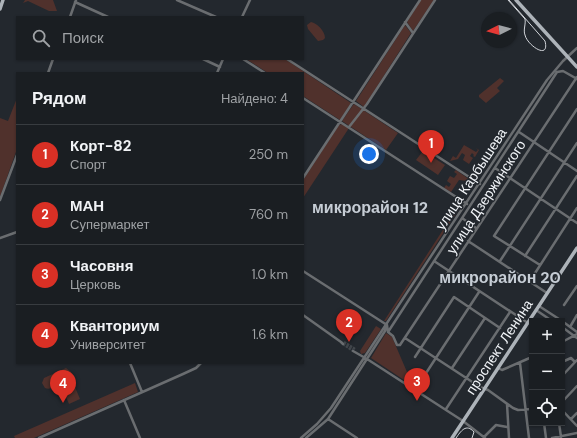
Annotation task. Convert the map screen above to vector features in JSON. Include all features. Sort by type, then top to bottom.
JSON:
[{"type":"main road","points":[[0,9],[3,0]]},
{"type":"main road","points":[[516,0],[577,67]]},
{"type":"main road","name":"проспект Ленина","points":[[452,438],[577,248]]},
{"type":"street","points":[[177,0],[214,16]]},
{"type":"street","points":[[242,16],[250,0]]},
{"type":"street","points":[[304,176],[420,0]]},
{"type":"street","points":[[349,127],[435,0]]},
{"type":"street","points":[[70,16],[75,1],[106,16]]},
{"type":"street","points":[[405,22],[413,33]]},
{"type":"street","name":"улица Карбышева","points":[[306,438],[328,419],[383,329],[467,204],[550,76],[567,56],[577,48]]},
{"type":"street","points":[[48,72],[53,60]]},
{"type":"street","points":[[205,60],[220,67]]},
{"type":"street","points":[[218,72],[224,60]]},
{"type":"street","points":[[245,60],[263,72]]},
{"type":"street","points":[[289,60],[480,184]]},
{"type":"street","points":[[388,332],[557,72],[563,70],[576,78]]},
{"type":"street","name":"улица Дзержинского","points":[[388,332],[393,336],[397,345],[400,345],[576,78]]},
{"type":"street","points":[[304,99],[467,204]]},
{"type":"street","points":[[540,265],[494,236],[577,109]]},
{"type":"street","points":[[519,132],[577,171]]},
{"type":"street","points":[[500,261],[577,143]]},
{"type":"street","points":[[0,200],[16,158]]},
{"type":"street","points":[[494,168],[577,223]]},
{"type":"street","points":[[525,256],[577,176]]},
{"type":"street","points":[[530,281],[577,208]]},
{"type":"street","points":[[462,218],[476,228]]},
{"type":"street","points":[[0,238],[16,232]]},
{"type":"street","points":[[468,241],[547,293]]},
{"type":"street","points":[[434,261],[528,323]]},
{"type":"street","points":[[304,272],[387,325],[388,332]]},
{"type":"street","points":[[564,305],[577,286]]},
{"type":"street","points":[[415,390],[479,292]]},
{"type":"street","points":[[415,357],[454,297],[500,328]]},
{"type":"street","points":[[539,306],[557,318]]},
{"type":"street","points":[[536,310],[548,318]]},
{"type":"street","points":[[446,410],[510,312]]},
{"type":"street","points":[[570,326],[577,315]]},
{"type":"street","points":[[304,316],[342,343]]},
{"type":"street","points":[[452,368],[485,318]]},
{"type":"street","points":[[382,322],[383,329]]},
{"type":"street","points":[[565,323],[570,326],[576,335]]},
{"type":"street","name":"улица Карбышева","points":[[300,438],[317,424],[332,408],[385,331],[387,325]]},
{"type":"street","points":[[565,329],[576,335]]},
{"type":"street","points":[[565,340],[576,335]]},
{"type":"street","points":[[405,338],[507,404],[518,410],[529,409]]},
{"type":"street","points":[[354,350],[464,421],[485,438],[496,425],[507,427]]},
{"type":"street","points":[[498,368],[502,370],[529,358]]},
{"type":"street","points":[[565,361],[571,358],[576,361],[565,373]]},
{"type":"street","points":[[520,363],[529,438]]},
{"type":"street","points":[[130,364],[142,392]]},
{"type":"street","points":[[39,438],[196,368],[200,364]]},
{"type":"street","points":[[565,399],[577,386]]},
{"type":"street","points":[[124,400],[140,438]]},
{"type":"street","points":[[507,404],[508,438]]},
{"type":"street","points":[[565,413],[577,426]]},
{"type":"street","points":[[571,419],[577,413]]},
{"type":"street","points":[[328,419],[357,438]]},
{"type":"street","points":[[544,426],[546,438]]},
{"type":"street","points":[[559,426],[560,437]]},
{"type":"street","points":[[552,438],[577,433]]},
{"type":"shaded area","points":[[25,0],[53,0],[57,11],[49,11],[28,1],[23,3]]},
{"type":"shaded area","points":[[421,0],[434,0],[413,31],[407,22]]},
{"type":"shaded area","points":[[311,22],[316,24],[322,30],[325,35],[323,40],[318,41],[308,29],[307,25]]},
{"type":"shaded area","points":[[405,25],[411,33],[364,107],[356,101]]},
{"type":"shaded area","points":[[248,60],[286,60],[351,103],[340,120],[304,97],[304,72],[266,72]]},
{"type":"shaded area","points":[[500,78],[504,81],[497,88],[500,91],[486,103],[479,97],[479,95]]},
{"type":"shaded area","points":[[16,101],[16,152],[0,197],[0,118],[8,121]]},
{"type":"shaded area","points":[[354,104],[398,133],[386,150],[342,121]]},
{"type":"shaded area","points":[[342,124],[349,128],[304,196],[304,178],[339,125]]},
{"type":"shaded area","points":[[464,145],[476,152],[478,150],[476,148],[479,150],[475,157],[472,153],[470,156],[473,158],[469,164],[463,160],[465,155],[462,153],[458,159],[450,161],[453,156],[456,158]]},
{"type":"shaded area","points":[[423,151],[445,165],[438,175],[416,160]]},
{"type":"shaded area","points":[[456,170],[470,180],[459,180],[451,192],[444,188],[446,185],[449,187],[451,184],[447,181],[450,176],[454,178],[457,174],[454,172]]},
{"type":"shaded area","points":[[459,205],[461,206],[386,321],[384,321]]},
{"type":"shaded area","points":[[376,326],[381,329],[365,353],[361,354],[360,351]]},
{"type":"shaded area","points":[[386,333],[392,337],[413,386],[371,358]]},
{"type":"shaded area","points":[[66,368],[71,372],[71,378],[62,384],[48,389],[45,388],[42,383],[44,378]]},
{"type":"shaded area","points":[[72,380],[80,399],[69,404],[61,385]]},
{"type":"shaded area","points":[[135,383],[138,392],[34,438],[15,438],[14,436]]},
{"type":"tunnel","points":[[344,342],[355,349]]},
{"type":"tunnel","points":[[343,344],[353,351]]},
{"type":"tram line","points":[[508,0],[525,19],[524,31],[527,39],[534,47],[541,51],[544,50],[546,47],[545,41],[509,0]]},
{"type":"tram line","points":[[456,438],[466,428],[469,428],[474,432],[472,438]]},
{"type":"place","name":"Корт-82","points":[[431,163]]},
{"type":"place","name":"МАН","points":[[349,342]]},
{"type":"place","name":"Часовня","points":[[417,401]]},
{"type":"place","name":"Кванториум","points":[[63,403]]},
{"type":"district","name":"микрорайон 12","points":[[370,207]]},
{"type":"district","name":"микрорайон 20","points":[[500,277]]}]
